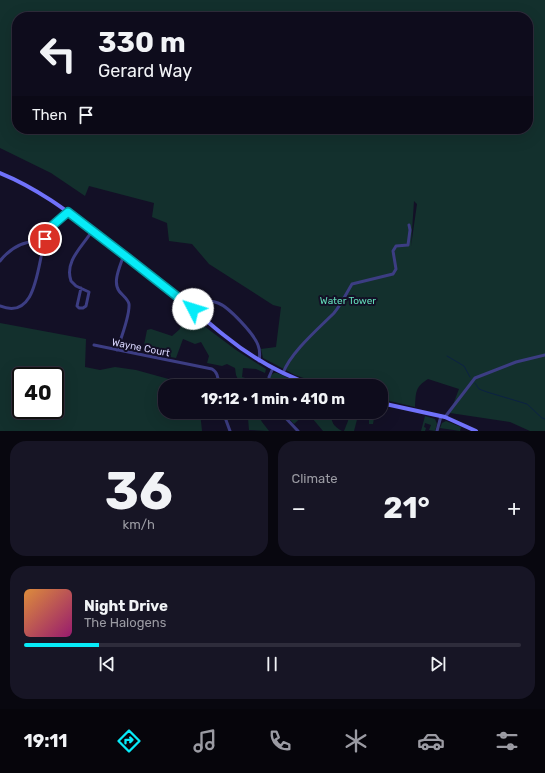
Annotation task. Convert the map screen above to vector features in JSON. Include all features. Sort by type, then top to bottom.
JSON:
[{"type":"street","points":[[0,173],[32,188],[68,212],[184,301],[226,337],[273,368],[298,379]]},
{"type":"street","points":[[0,306],[8,309],[15,309],[23,305],[28,299],[36,284],[44,242],[50,229],[68,212]]},
{"type":"street","points":[[283,373],[288,362],[334,313],[352,284],[393,274],[396,269],[393,251],[396,246],[408,245],[410,236],[409,225]]},
{"type":"street","points":[[81,288],[77,306],[83,308],[86,306],[89,292],[81,288],[73,284],[70,279],[71,267],[76,252],[86,242],[92,230]]},
{"type":"street","points":[[0,261],[9,251],[20,244],[32,241],[44,242]]},
{"type":"street","points":[[117,350],[129,304],[116,283],[124,254]]},
{"type":"street","points":[[184,301],[207,301],[217,303],[225,307],[256,340],[260,352],[260,360]]},
{"type":"street","name":"Wayne Court","points":[[94,345],[214,370],[218,379]]},
{"type":"street","points":[[437,431],[443,417],[475,378],[516,362],[545,355]]},
{"type":"street","points":[[269,379],[273,368]]},
{"type":"street","points":[[388,404],[443,417],[476,431]]},
{"type":"street","points":[[225,419],[230,431]]},
{"type":"street","points":[[287,419],[298,431]]},
{"type":"green space","name":"Water Tower","points":[[0,0],[545,0],[545,431],[530,431],[510,422],[450,413],[459,389],[428,379],[418,387],[415,407],[388,401],[388,379],[306,379],[295,375],[263,358],[261,349],[276,347],[281,307],[273,305],[209,264],[192,244],[169,241],[167,223],[152,217],[154,203],[89,186],[85,196],[51,173],[0,148]],"holes":[[[414,201],[417,204],[411,246]]]},
{"type":"green space","points":[[185,306],[204,326],[236,350],[266,369],[265,373],[256,369],[243,368],[242,377],[249,379],[238,379],[235,368],[227,364],[222,366],[207,363],[209,356],[201,342],[195,344],[183,339],[176,358],[148,353],[144,345],[147,330],[151,329],[172,336],[180,329]]},
{"type":"green space","points":[[0,323],[86,339],[85,367],[100,370],[115,367],[136,370],[169,379],[158,379],[158,419],[201,419],[202,431],[0,431]]},
{"type":"green space","points":[[277,373],[291,379],[270,379],[270,376]]},
{"type":"green space","points":[[425,416],[435,419],[437,424],[435,431],[429,430],[431,425],[425,423],[425,431],[421,431]]},
{"type":"green space","points":[[248,419],[260,419],[269,431],[249,430]]},
{"type":"green space","points":[[289,419],[299,419],[294,424]]},
{"type":"green space","points":[[313,419],[331,419],[336,427],[342,431],[323,431]]},
{"type":"green space","points":[[348,419],[357,419],[354,431],[344,431]]},
{"type":"green space","points":[[369,419],[374,419],[373,424],[369,424]]},
{"type":"green space","points":[[446,421],[461,427],[460,431],[440,428],[442,423]]},
{"type":"waterway","points":[[447,356],[464,366],[470,377]]},
{"type":"waterway","points":[[475,383],[479,389],[527,404],[545,419]]},
{"type":"route","points":[[45,239],[53,225],[68,212],[193,309]]}]
